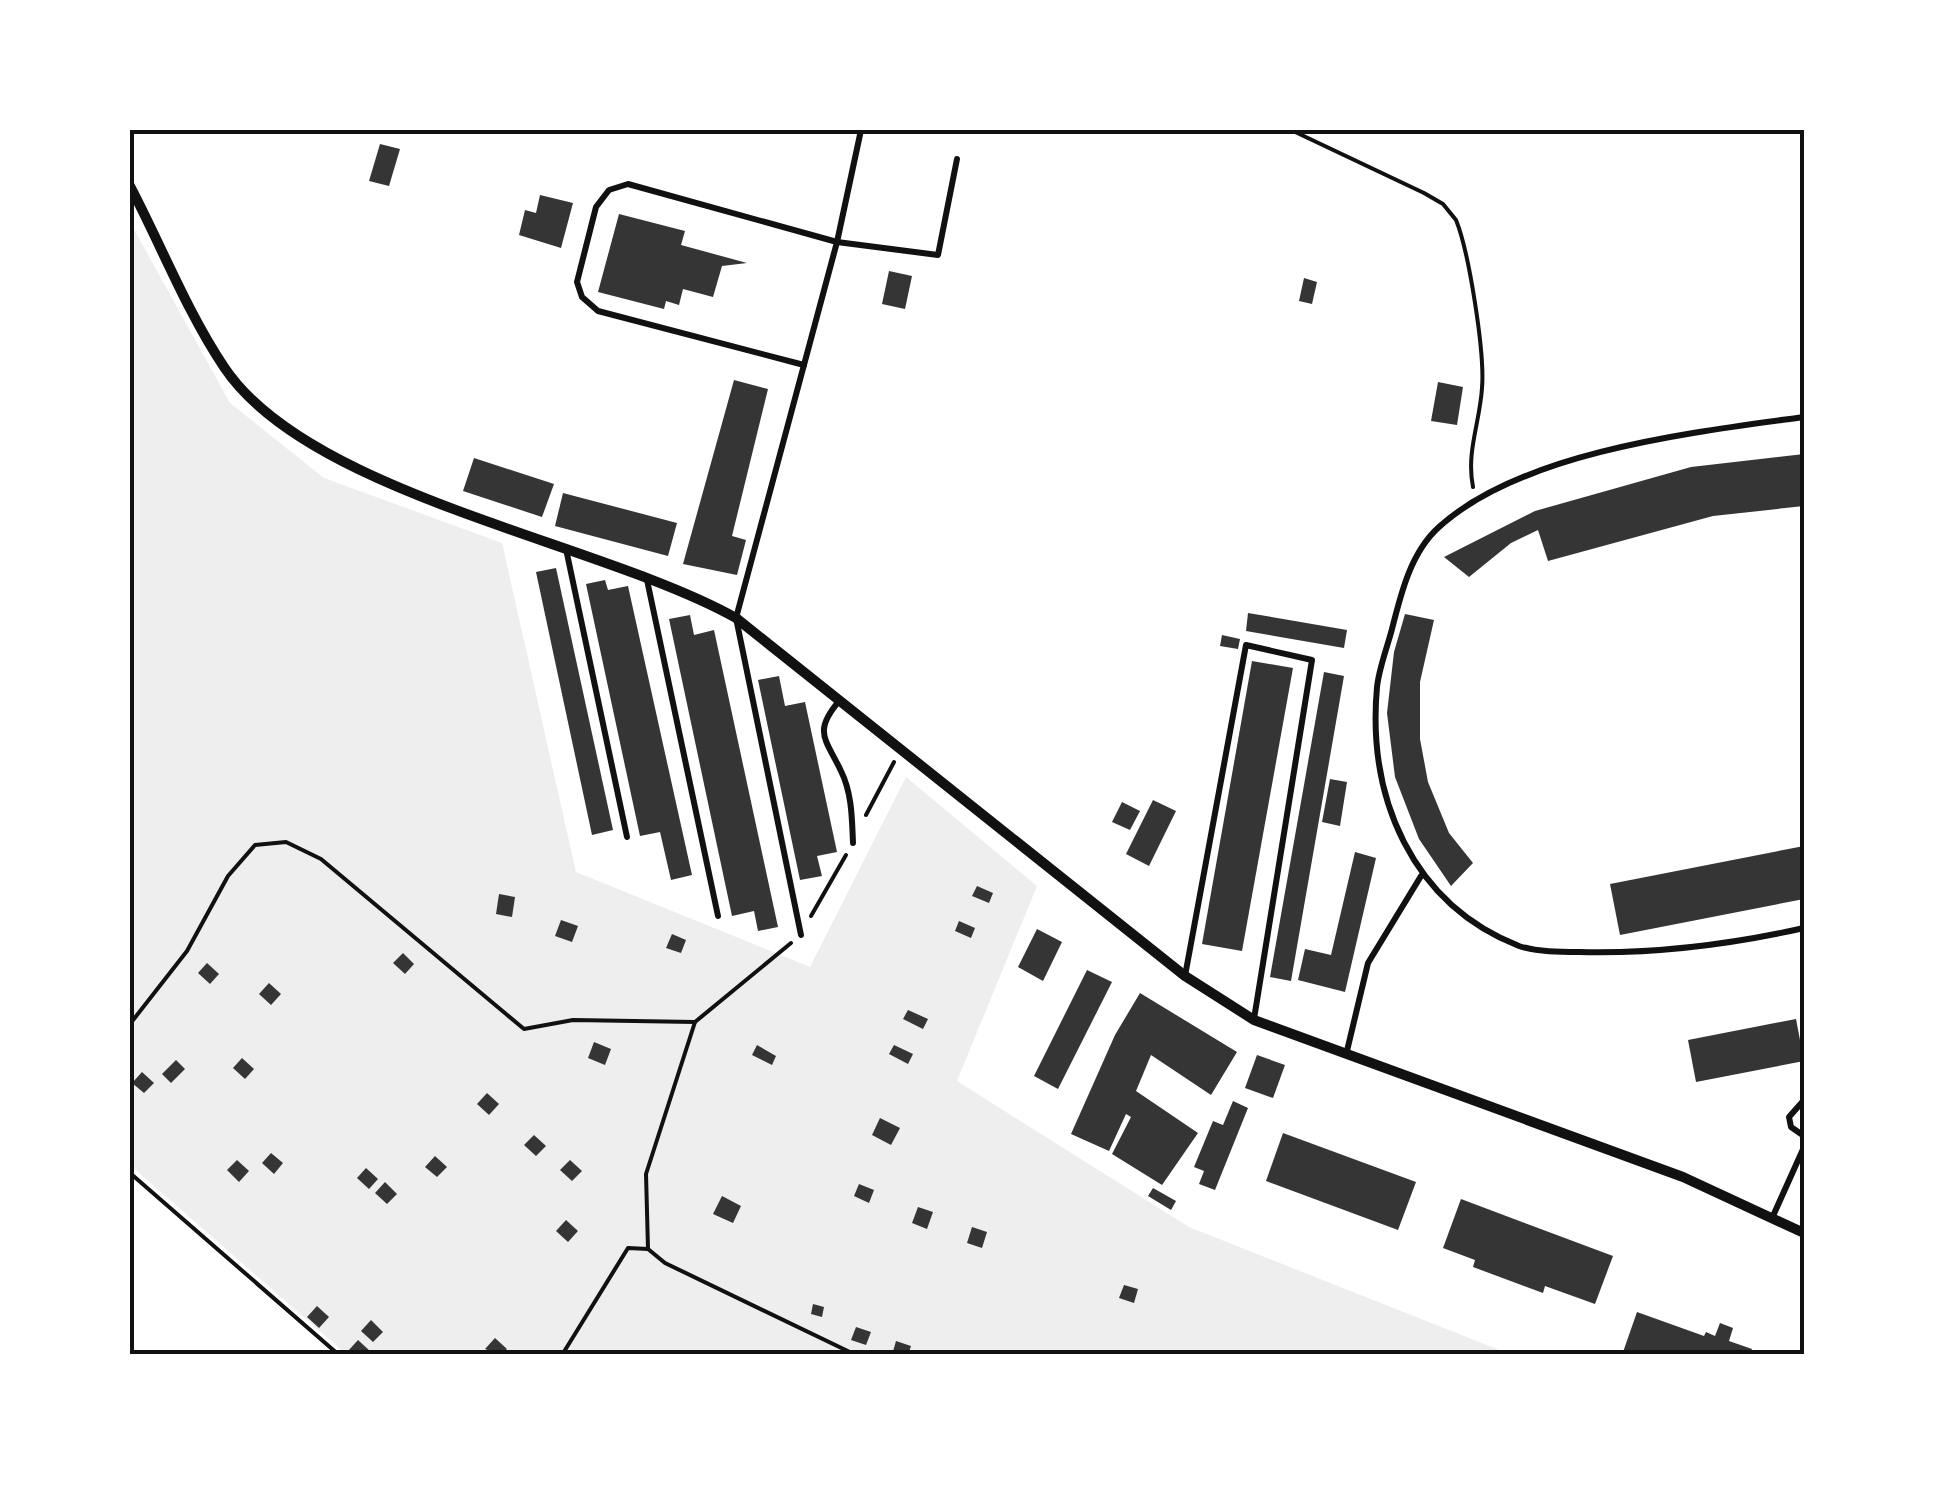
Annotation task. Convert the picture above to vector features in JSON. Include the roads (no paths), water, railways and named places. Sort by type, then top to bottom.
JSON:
[{"type":"street","points":[[130,186],[224,368],[268,412],[341,460],[646,578],[736,618],[1185,976],[1254,1020],[1683,1177],[1804,1232]]},
{"type":"lane","points":[[801,934],[736,618],[837,242],[862,130]]},
{"type":"lane","points":[[804,365],[598,311],[582,297],[577,282],[596,207],[609,190],[628,184],[837,242],[938,255],[956,159]]},
{"type":"lane","points":[[1804,417],[1694,432],[1601,452],[1515,481],[1477,500],[1437,528],[1411,566],[1378,686],[1378,750],[1388,803],[1422,876],[1442,900],[1521,947],[1632,954],[1720,947],[1804,928]]},
{"type":"lane","points":[[566,548],[627,836]]},
{"type":"lane","points":[[646,578],[718,916]]},
{"type":"lane","points":[[1185,976],[1246,646],[1312,660],[1254,1020]]},
{"type":"lane","points":[[841,700],[825,718],[824,734],[829,754],[842,771],[851,806],[853,842]]},
{"type":"lane","points":[[1346,1056],[1368,963],[1422,876]]},
{"type":"lane","points":[[1804,1100],[1789,1116],[1791,1126],[1804,1136]]},
{"type":"lane","points":[[1773,1216],[1804,1147]]}]
